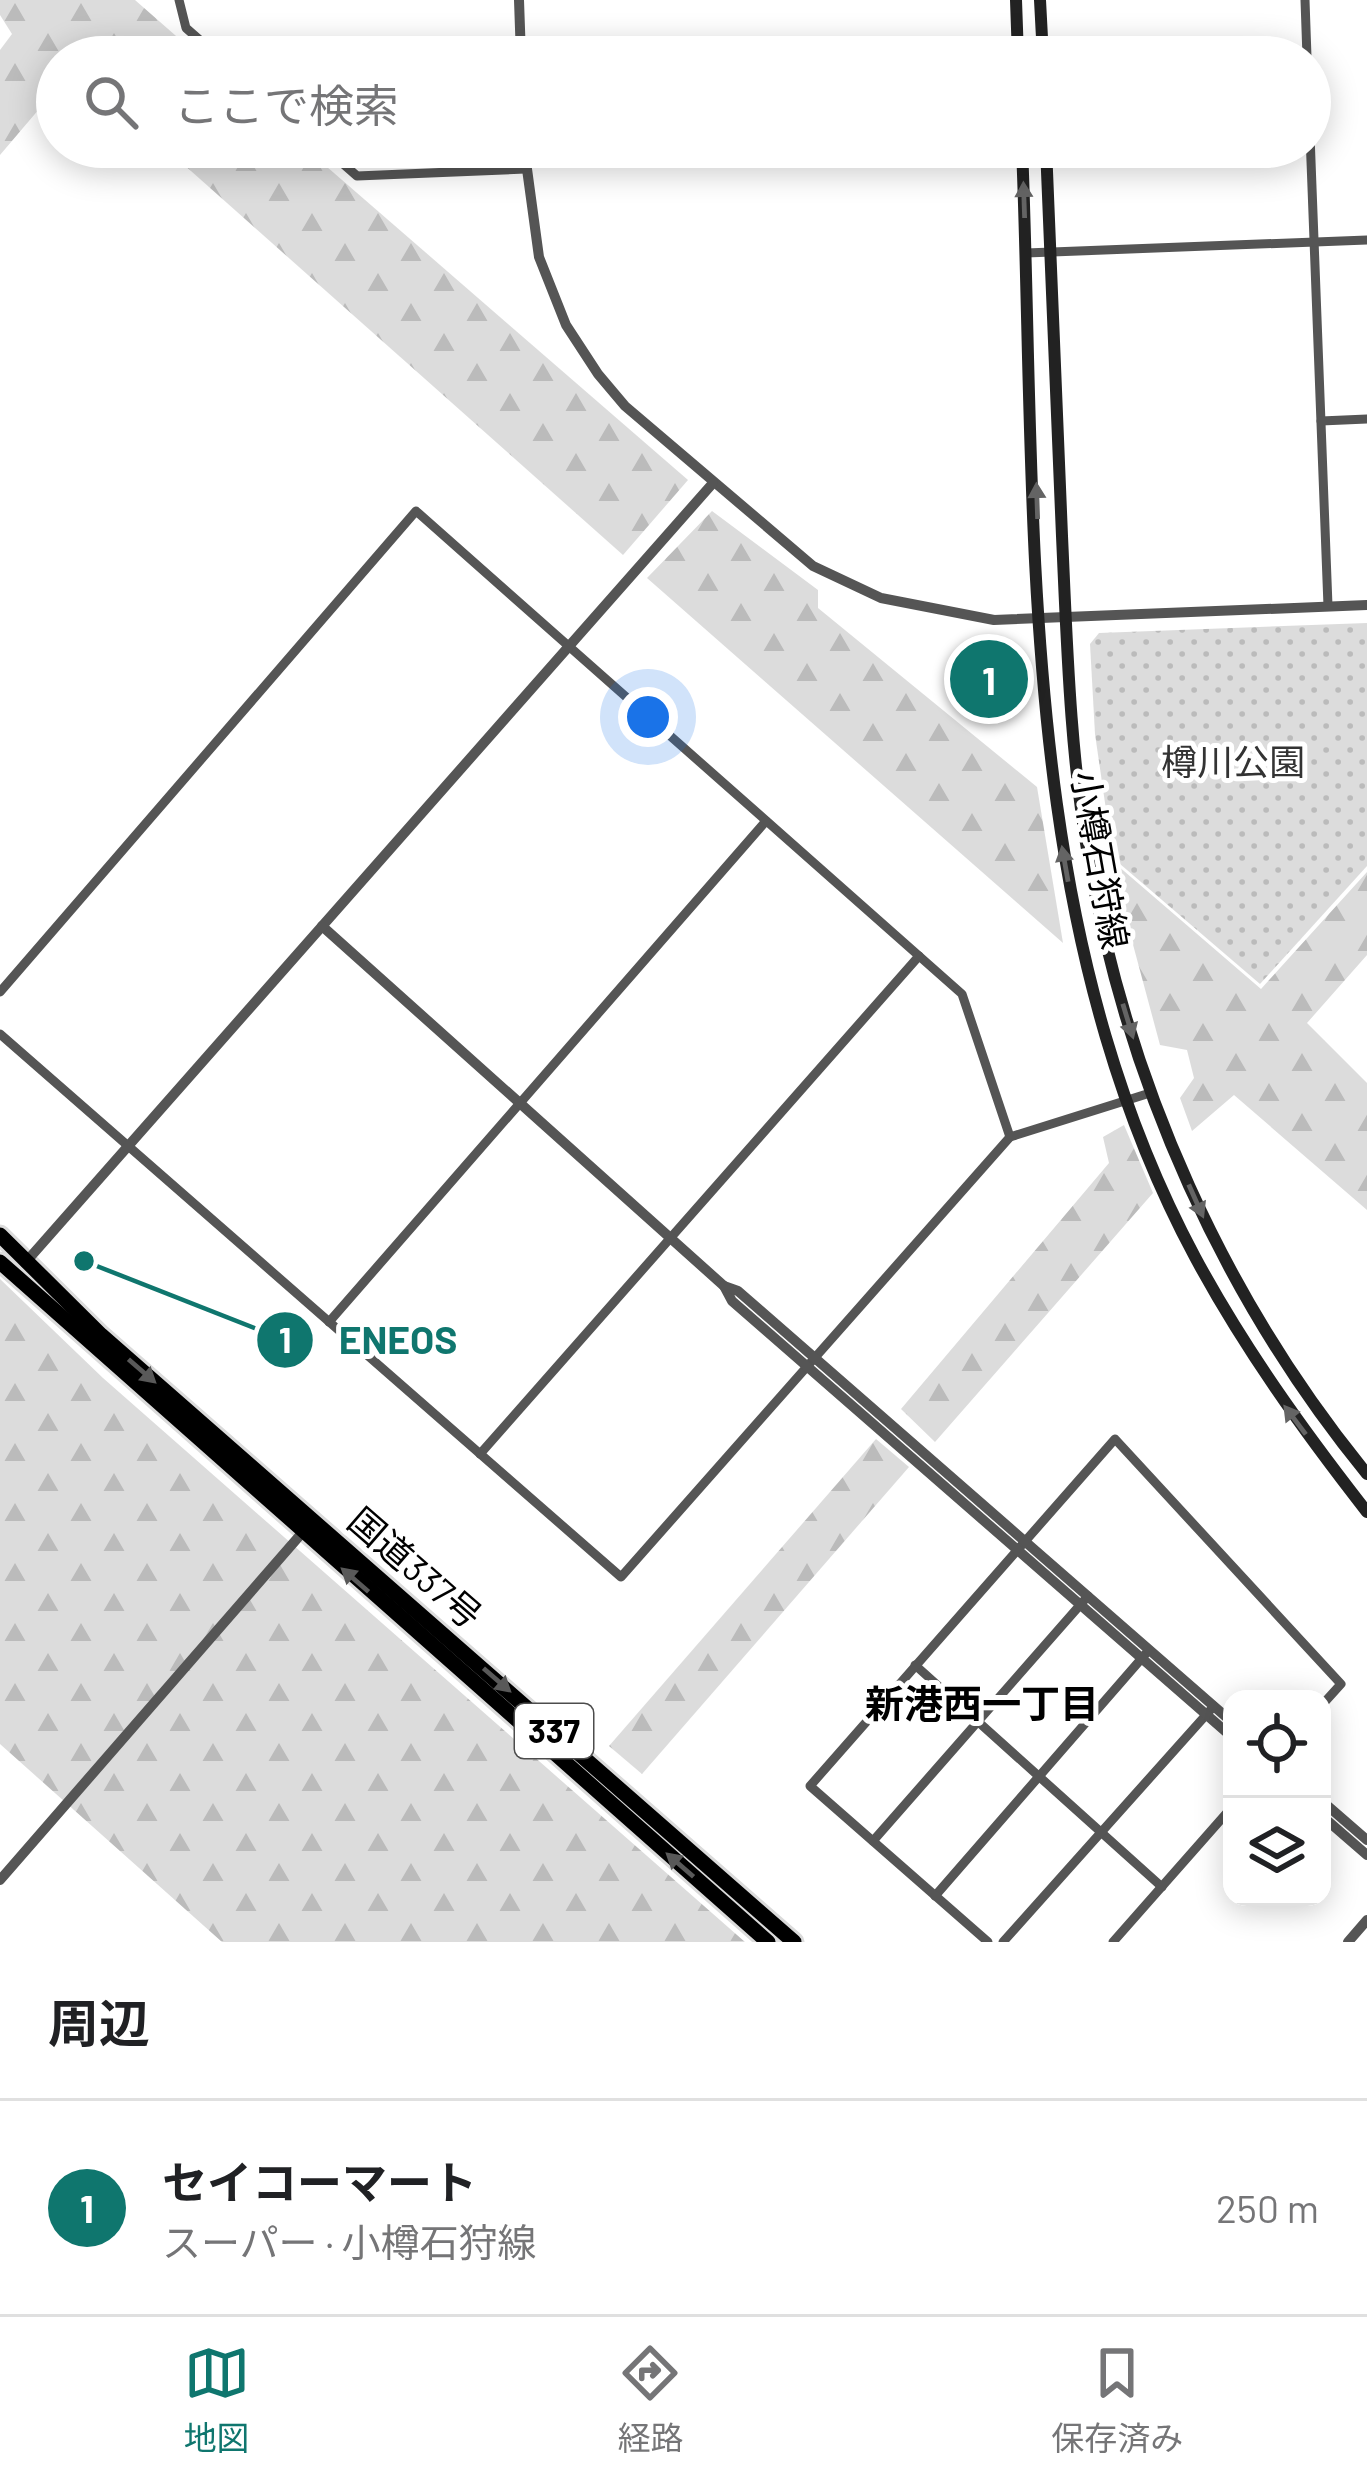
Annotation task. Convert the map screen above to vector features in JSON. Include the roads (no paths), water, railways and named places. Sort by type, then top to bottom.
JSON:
[{"type":"highway","name":"国道337号","points":[[0,1235],[19,1269],[302,1534],[768,1942]]},
{"type":"highway","name":"国道337号","points":[[0,1262],[19,1269],[315,1520],[794,1942]]},
{"type":"main road","points":[[1016,0],[1017,36]]},
{"type":"main road","points":[[1040,0],[1041,36]]},
{"type":"main road","name":"小樽石狩線","points":[[1023,168],[1041,618],[1063,858],[1095,998],[1127,1099],[1203,1271],[1288,1412],[1367,1512]]},
{"type":"main road","name":"小樽石狩線","points":[[1047,168],[1071,736],[1089,863],[1150,1094],[1236,1280],[1367,1474]]},
{"type":"street","points":[[179,0],[186,28],[195,36]]},
{"type":"street","points":[[518,0],[520,36]]},
{"type":"street","points":[[1305,0],[1306,36]]},
{"type":"street","points":[[348,168],[357,176],[525,170],[539,257],[579,346],[625,406],[813,566],[880,598],[957,616],[1041,618],[1367,604]]},
{"type":"street","points":[[1311,168],[1328,606]]},
{"type":"street","points":[[1026,253],[1367,240]]},
{"type":"street","points":[[1321,421],[1367,419]]},
{"type":"street","points":[[19,1269],[713,483]]},
{"type":"street","points":[[0,992],[416,511],[920,956],[968,1004],[1010,1137]]},
{"type":"street","points":[[329,1322],[766,821]]},
{"type":"street","points":[[322,926],[1223,1726]]},
{"type":"street","points":[[480,1454],[920,956]]},
{"type":"street","points":[[0,1034],[621,1577],[1010,1137],[1150,1094]]},
{"type":"street","points":[[988,1942],[810,1786],[1115,1438],[1341,1684],[1331,1695]]},
{"type":"street","points":[[0,1880],[315,1520]]},
{"type":"street","points":[[873,1841],[1085,1601]]},
{"type":"street","points":[[935,1896],[1146,1654]]},
{"type":"street","points":[[915,1665],[1162,1887]]},
{"type":"street","points":[[1210,1710],[1223,1717]]},
{"type":"street","points":[[1004,1942],[1210,1710]]},
{"type":"street","points":[[1331,1809],[1367,1840]]},
{"type":"street","points":[[1113,1942],[1223,1818]]},
{"type":"street","points":[[1331,1824],[1367,1855]]},
{"type":"street","points":[[1348,1942],[1367,1920]]},
{"type":"place","name":"セイコーマート","points":[[989,679]]},
{"type":"place","name":"ENEOS","points":[[84,1261]]},
{"type":"district","name":"新港西一丁目","points":[[982,1704]]},
{"type":"park label","name":"樽川公園","points":[[1233,762]]}]
